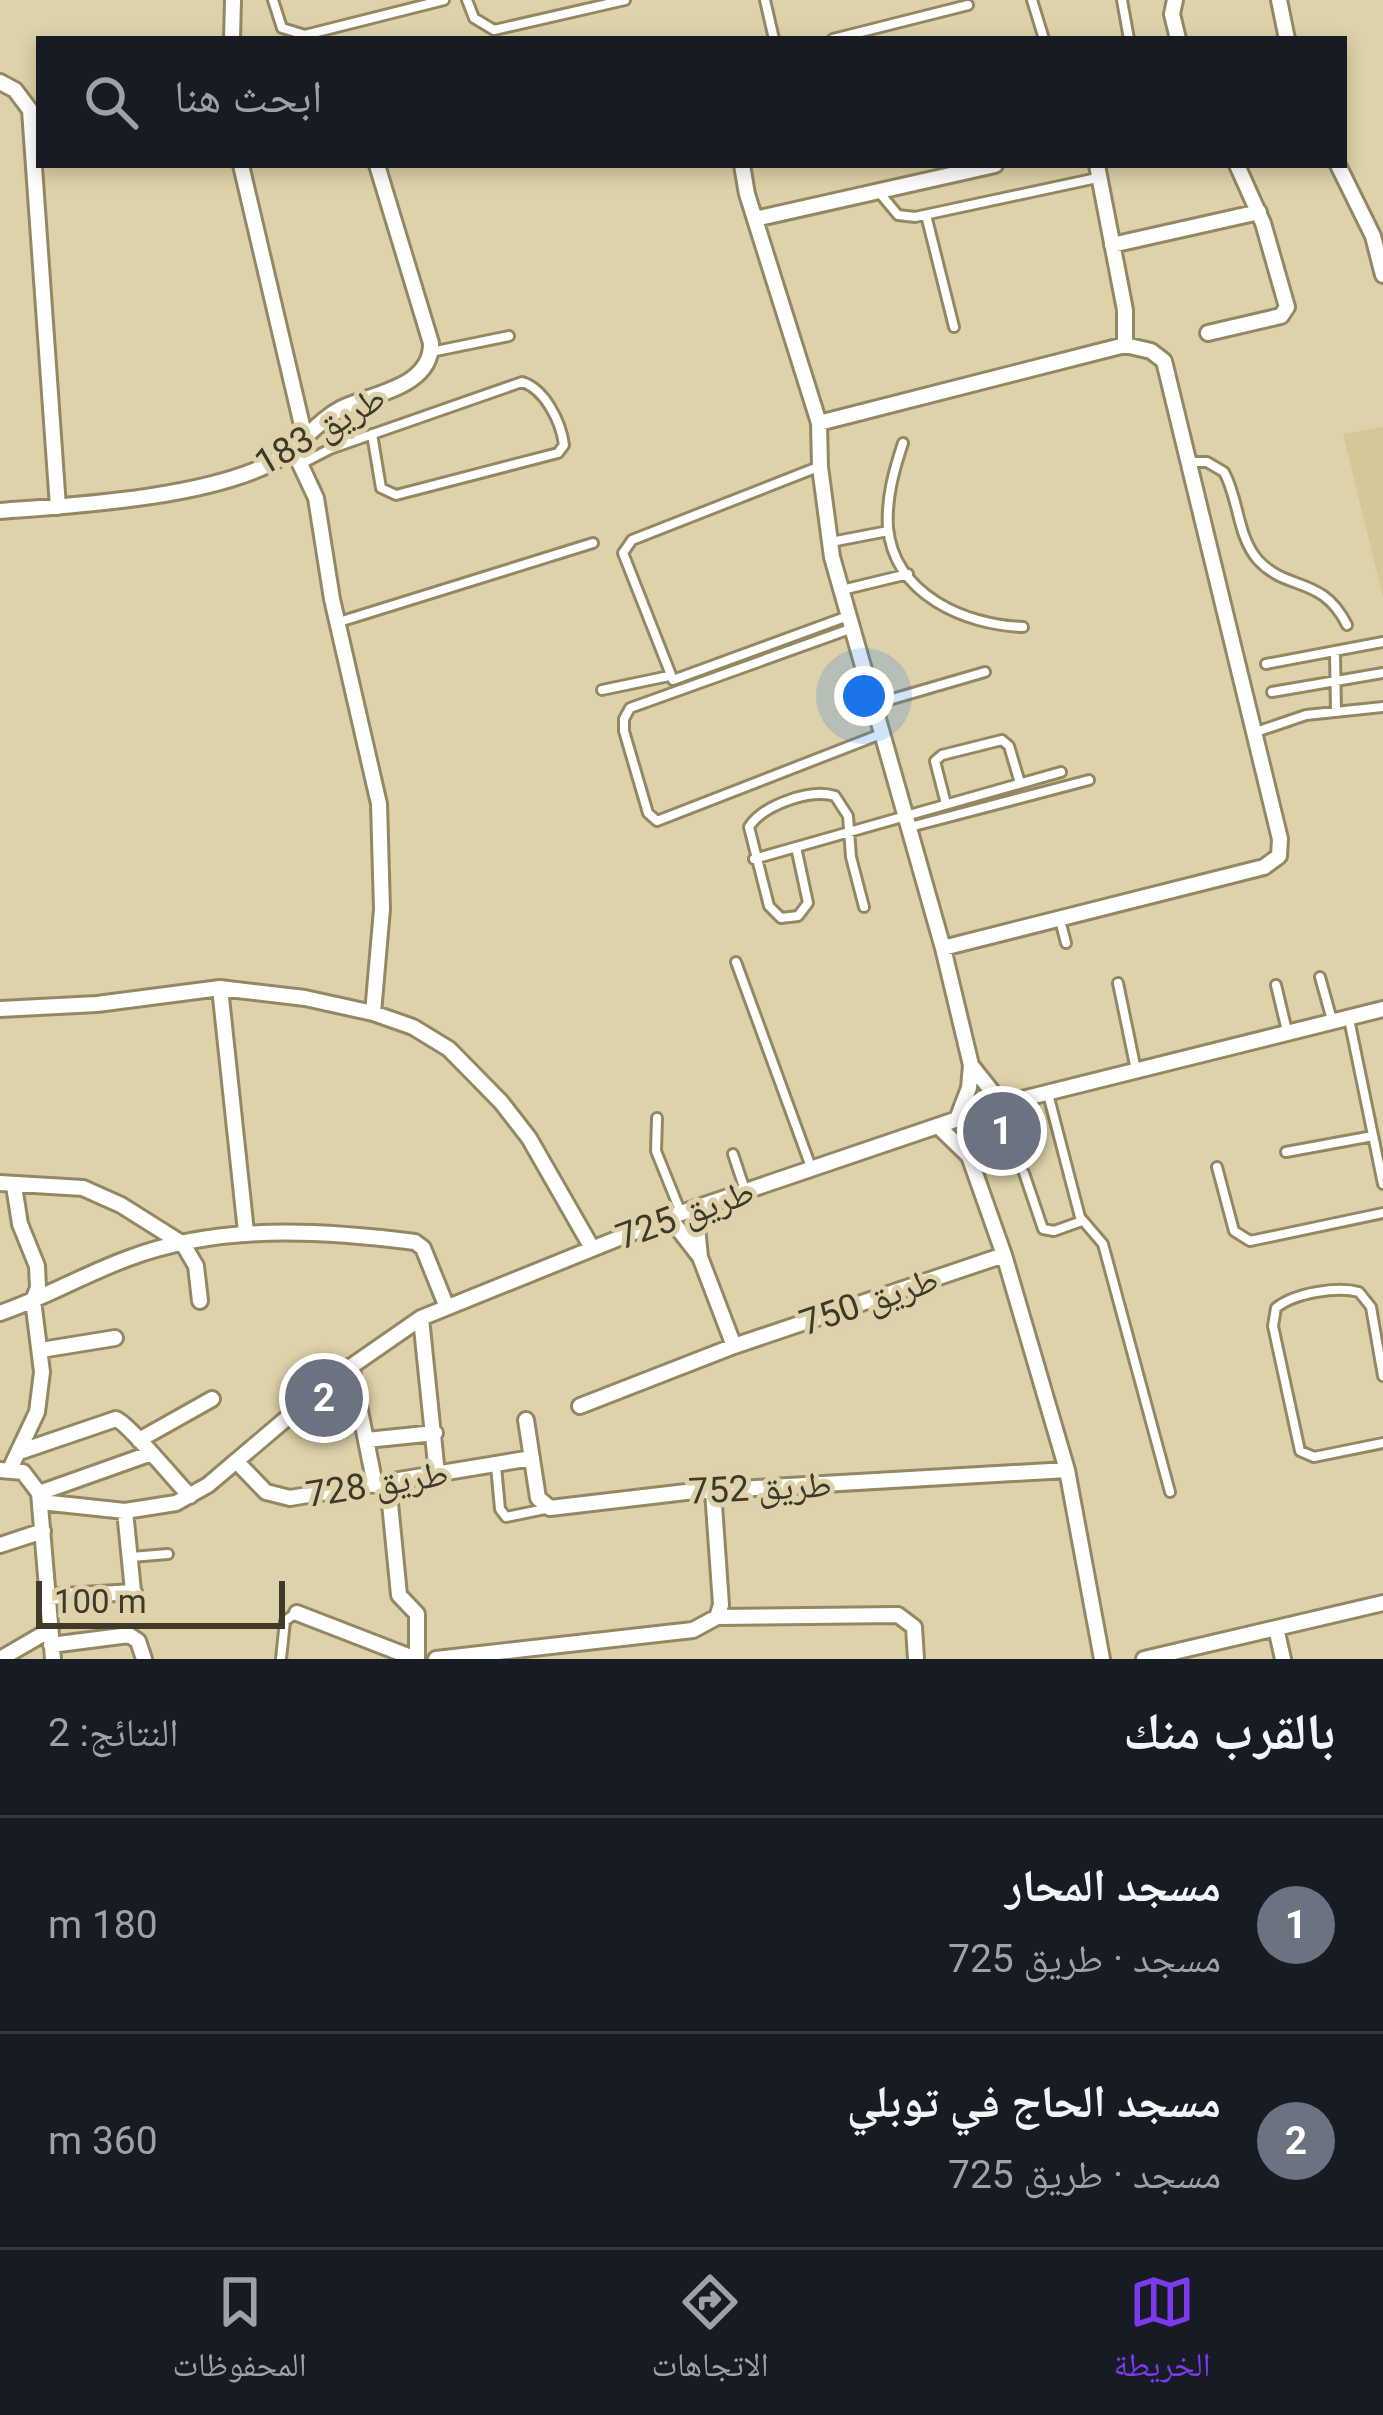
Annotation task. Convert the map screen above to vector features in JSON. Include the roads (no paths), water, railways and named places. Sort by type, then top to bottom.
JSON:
[{"type":"street","points":[[232,36],[233,0]]},
{"type":"street","points":[[1175,0],[1172,14],[1177,36]]},
{"type":"street","points":[[1279,0],[1286,36]]},
{"type":"street","points":[[0,82],[30,110],[58,507]]},
{"type":"street","points":[[24,100],[36,94]]},
{"type":"street","points":[[242,168],[380,804],[382,909],[374,1013]]},
{"type":"street","points":[[378,168],[431,352]]},
{"type":"street","points":[[743,168],[819,423],[820,467],[841,590],[943,948],[971,1065],[996,1106],[979,1137],[975,1169]]},
{"type":"street","points":[[755,219],[982,168]]},
{"type":"street","points":[[1208,333],[1285,312],[1259,212],[1238,168]]},
{"type":"street","points":[[1339,168],[1372,236],[1383,275]]},
{"type":"street","points":[[1098,171],[1125,310],[1125,345]]},
{"type":"street","points":[[1112,245],[1259,212]]},
{"type":"street","points":[[819,423],[1125,345],[1151,350],[1164,361],[1281,848],[1272,863],[943,948]]},
{"type":"street","name":"طريق 183","points":[[0,511],[58,507],[225,479],[267,466],[342,408],[417,377],[431,352]]},
{"type":"street","points":[[220,988],[246,1232]]},
{"type":"street","points":[[0,1009],[97,1004],[220,988],[305,998],[412,1027],[449,1049],[480,1078],[529,1138],[592,1248]]},
{"type":"street","name":"طريق 725","points":[[40,1498],[125,1511],[156,1509],[190,1496],[352,1366],[446,1305],[682,1213],[996,1106],[1383,1009]]},
{"type":"street","points":[[957,1119],[969,1088],[971,1065]]},
{"type":"street","points":[[938,1126],[960,1144],[975,1169],[1004,1255],[1067,1471],[1102,1659]]},
{"type":"street","points":[[51,1645],[40,1498],[32,1479],[5,1470],[22,1451],[41,1392],[41,1350],[33,1300],[38,1288],[37,1265],[7,1184],[82,1188],[121,1205],[182,1244],[196,1266],[200,1301]]},
{"type":"street","points":[[682,1213],[700,1257]]},
{"type":"street","points":[[682,1213],[734,1346]]},
{"type":"street","points":[[0,1313],[131,1257],[246,1232],[415,1241],[424,1248],[446,1305]]},
{"type":"street","name":"طريق 750","points":[[580,1406],[734,1346],[1004,1255]]},
{"type":"street","points":[[421,1318],[437,1474]]},
{"type":"street","points":[[41,1350],[115,1339]]},
{"type":"street","points":[[297,1613],[417,1659],[417,1613],[399,1595],[381,1484],[352,1366]]},
{"type":"street","points":[[139,1440],[212,1399]]},
{"type":"street","points":[[22,1451],[108,1419],[124,1421],[190,1496]]},
{"type":"street","points":[[526,1420],[538,1498],[550,1508]]},
{"type":"street","points":[[368,1440],[435,1433]]},
{"type":"street","points":[[40,1498],[149,1454]]},
{"type":"street","name":"طريق 728","points":[[236,1460],[259,1487],[281,1498],[532,1458]]},
{"type":"street","name":"طريق 752","points":[[550,1508],[713,1491],[1067,1471]]},
{"type":"street","points":[[713,1491],[721,1589],[717,1617]]},
{"type":"street","points":[[47,1597],[134,1597],[125,1511]]},
{"type":"street","points":[[0,1545],[43,1531]]},
{"type":"street","points":[[1144,1659],[1383,1603]]},
{"type":"street","points":[[436,1659],[693,1630],[717,1617],[898,1615],[914,1627],[916,1659]]},
{"type":"street","points":[[1276,1628],[1283,1659]]},
{"type":"street","points":[[0,1659],[51,1645],[129,1635],[138,1641],[144,1659]]},
{"type":"lane","points":[[273,0],[282,28],[305,35],[444,0]]},
{"type":"lane","points":[[467,0],[483,26],[506,30],[625,0]]},
{"type":"lane","points":[[765,0],[773,36]]},
{"type":"lane","points":[[1033,0],[1043,36]]},
{"type":"lane","points":[[1122,0],[1128,36]]},
{"type":"lane","points":[[845,36],[968,5]]},
{"type":"lane","points":[[878,191],[898,215],[926,215],[1098,171]]},
{"type":"lane","points":[[926,215],[954,327]]},
{"type":"lane","points":[[431,352],[509,336]]},
{"type":"lane","points":[[303,463],[372,434],[522,382],[540,393],[564,445],[554,454],[396,495],[381,488],[372,434]]},
{"type":"lane","points":[[903,443],[889,500],[888,531],[908,574],[930,598],[958,616],[990,626],[1023,627]]},
{"type":"lane","points":[[1189,462],[1208,462],[1224,472],[1257,559],[1280,575],[1322,592],[1347,625]]},
{"type":"lane","points":[[669,676],[624,557],[625,545],[820,467]]},
{"type":"lane","points":[[830,542],[888,531]]},
{"type":"lane","points":[[337,622],[593,543]]},
{"type":"lane","points":[[841,590],[908,574]]},
{"type":"lane","points":[[602,690],[669,676],[683,680],[850,622]]},
{"type":"lane","points":[[850,622],[630,709],[624,731],[648,813],[657,821],[881,733]]},
{"type":"lane","points":[[1266,664],[1383,642]]},
{"type":"lane","points":[[1335,653],[1336,712]]},
{"type":"lane","points":[[873,704],[985,672]]},
{"type":"lane","points":[[1272,692],[1383,673]]},
{"type":"lane","points":[[1253,733],[1306,715],[1383,707]]},
{"type":"lane","points":[[946,804],[935,761],[941,754],[1002,740],[1009,746],[1021,783]]},
{"type":"lane","points":[[907,822],[946,804],[1061,772]]},
{"type":"lane","points":[[754,859],[850,831],[1089,780]]},
{"type":"lane","points":[[796,847],[808,904],[790,919],[769,907],[748,834],[752,820],[811,794],[836,796],[846,808],[851,857],[864,907]]},
{"type":"lane","points":[[1060,920],[1066,943]]},
{"type":"lane","points":[[736,962],[811,1169]]},
{"type":"lane","points":[[1320,976],[1332,1022]]},
{"type":"lane","points":[[1118,983],[1136,1070]]},
{"type":"lane","points":[[1276,985],[1287,1033]]},
{"type":"lane","points":[[1349,1017],[1383,1184]]},
{"type":"lane","points":[[1048,1092],[1082,1221],[1103,1244],[1170,1492]]},
{"type":"lane","points":[[657,1118],[656,1151],[682,1213]]},
{"type":"lane","points":[[1286,1152],[1373,1136]]},
{"type":"lane","points":[[734,1154],[746,1191]]},
{"type":"lane","points":[[1217,1167],[1230,1222],[1240,1238],[1250,1241],[1383,1213]]},
{"type":"lane","points":[[1024,1173],[1043,1229],[1054,1231],[1082,1221]]},
{"type":"lane","points":[[1383,1376],[1371,1307],[1359,1292],[1341,1290],[1283,1301],[1272,1317],[1300,1451],[1321,1457],[1383,1443]]},
{"type":"lane","points":[[1371,1307],[1383,1304]]},
{"type":"lane","points":[[496,1464],[500,1509],[506,1516],[550,1508]]},
{"type":"lane","points":[[130,1557],[168,1554]]},
{"type":"lane","points":[[281,1659],[285,1621],[297,1613]]},
{"type":"place","name":"مسجد المحار","points":[[1002,1131]]},
{"type":"place","name":"مسجد الحاج في توبلي","points":[[324,1398]]}]
